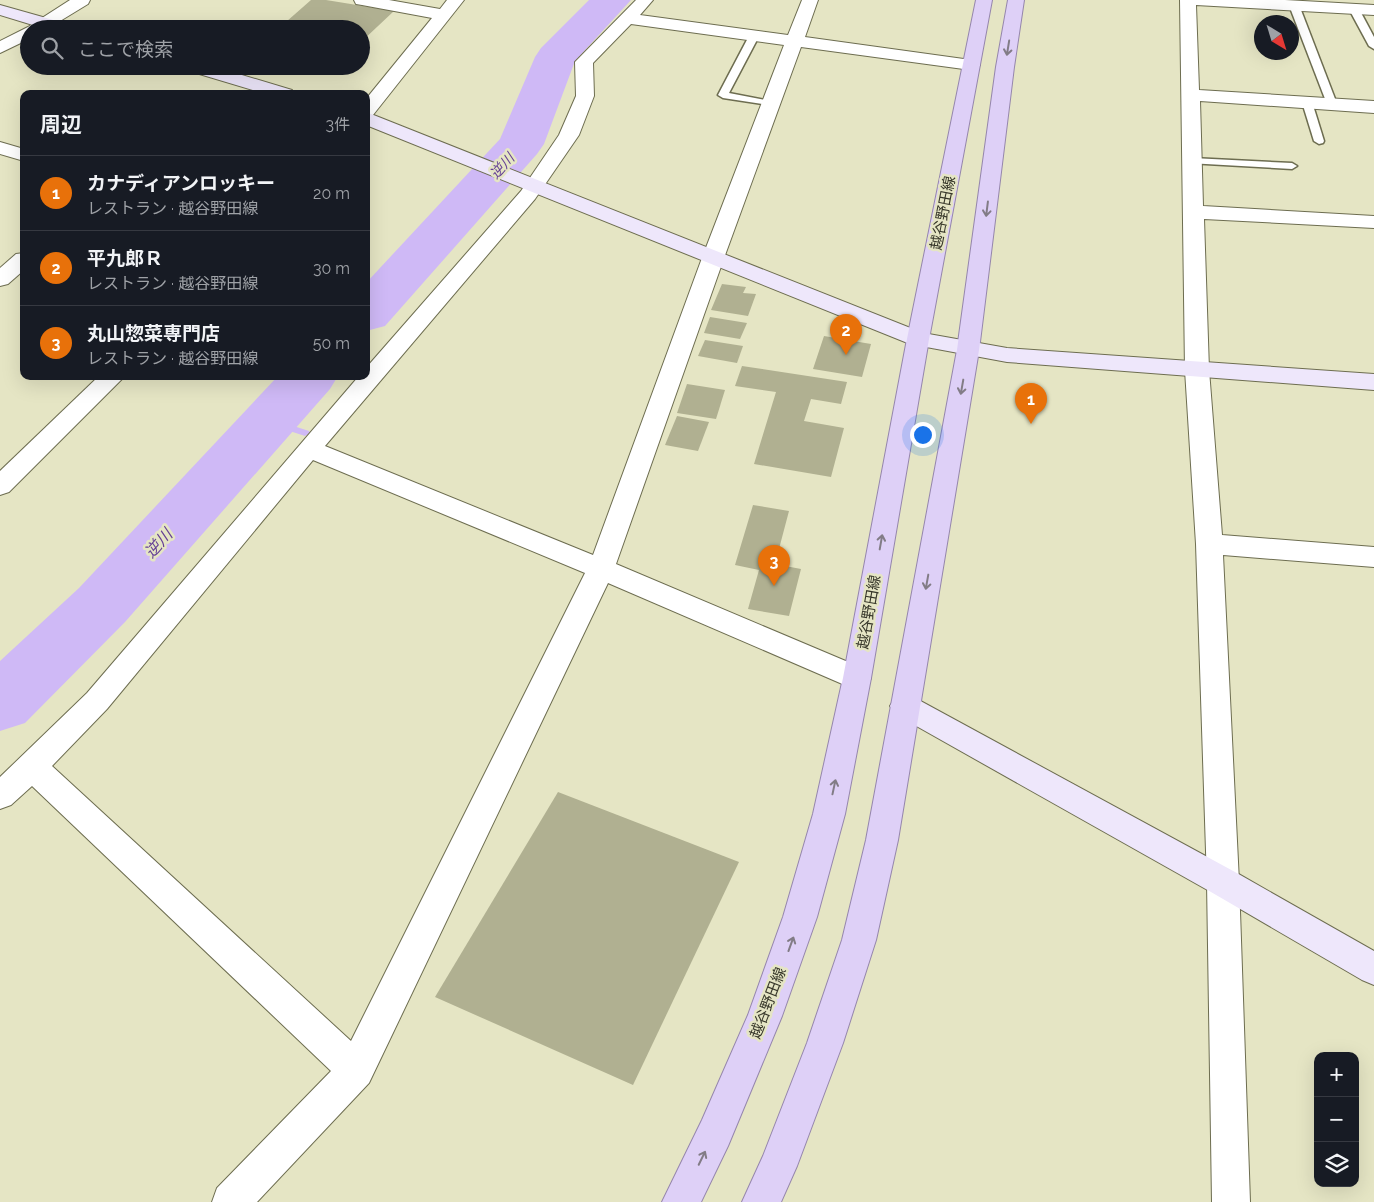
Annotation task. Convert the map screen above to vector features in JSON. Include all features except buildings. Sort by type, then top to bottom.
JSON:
[{"type":"main road","name":"越谷野田線","points":[[681,1202],[715,1133],[765,1016],[800,917],[829,814],[857,678],[918,339],[984,0]]},
{"type":"main road","points":[[761,1202],[778,1166],[824,1043],[859,940],[882,840],[968,350],[1005,67],[1016,0]]},
{"type":"street","points":[[50,20],[82,0]]},
{"type":"street","points":[[362,0],[444,15]]},
{"type":"street","points":[[370,106],[456,0]]},
{"type":"street","points":[[370,378],[528,195],[527,182],[569,135],[585,96],[584,62],[645,0]]},
{"type":"street","points":[[231,1202],[356,1070],[601,569],[713,258],[810,0]]},
{"type":"street","points":[[1188,0],[1197,370],[1209,544],[1223,882],[1231,1202]]},
{"type":"street","points":[[1196,0],[1374,10]]},
{"type":"street","points":[[0,10],[25,20]]},
{"type":"street","points":[[628,18],[972,65]]},
{"type":"street","points":[[0,48],[20,37]]},
{"type":"street","points":[[222,75],[273,90]]},
{"type":"street","points":[[1191,95],[1374,107]]},
{"type":"street","points":[[370,120],[918,339],[968,350],[1007,355],[1374,382]]},
{"type":"street","points":[[1194,212],[1374,222]]},
{"type":"street","points":[[0,279],[20,262]]},
{"type":"street","points":[[0,486],[110,380]]},
{"type":"street","points":[[0,796],[32,767],[97,701],[368,380]]},
{"type":"street","points":[[309,449],[601,569],[857,678]]},
{"type":"street","points":[[1209,544],[1374,557]]},
{"type":"street","points":[[906,706],[1223,882],[1374,969]]},
{"type":"street","points":[[32,767],[356,1070]]},
{"type":"lane","points":[[1294,5],[1332,104]]},
{"type":"lane","points":[[1354,9],[1374,46]]},
{"type":"lane","points":[[754,36],[723,95],[771,104]]},
{"type":"lane","points":[[1307,102],[1319,141]]},
{"type":"lane","points":[[1192,160],[1292,166]]},
{"type":"waterway","name":"逆川","points":[[370,311],[521,144],[556,57],[611,0]]},
{"type":"waterway","name":"逆川","points":[[0,703],[102,605],[306,380]]},
{"type":"waterway","points":[[269,421],[305,433]]},
{"type":"place","name":"平九郎Ｒ","points":[[846,355]]},
{"type":"place","name":"カナディアンロッキー","points":[[1031,424]]},
{"type":"place","name":"丸山惣菜専門店","points":[[774,586]]}]
